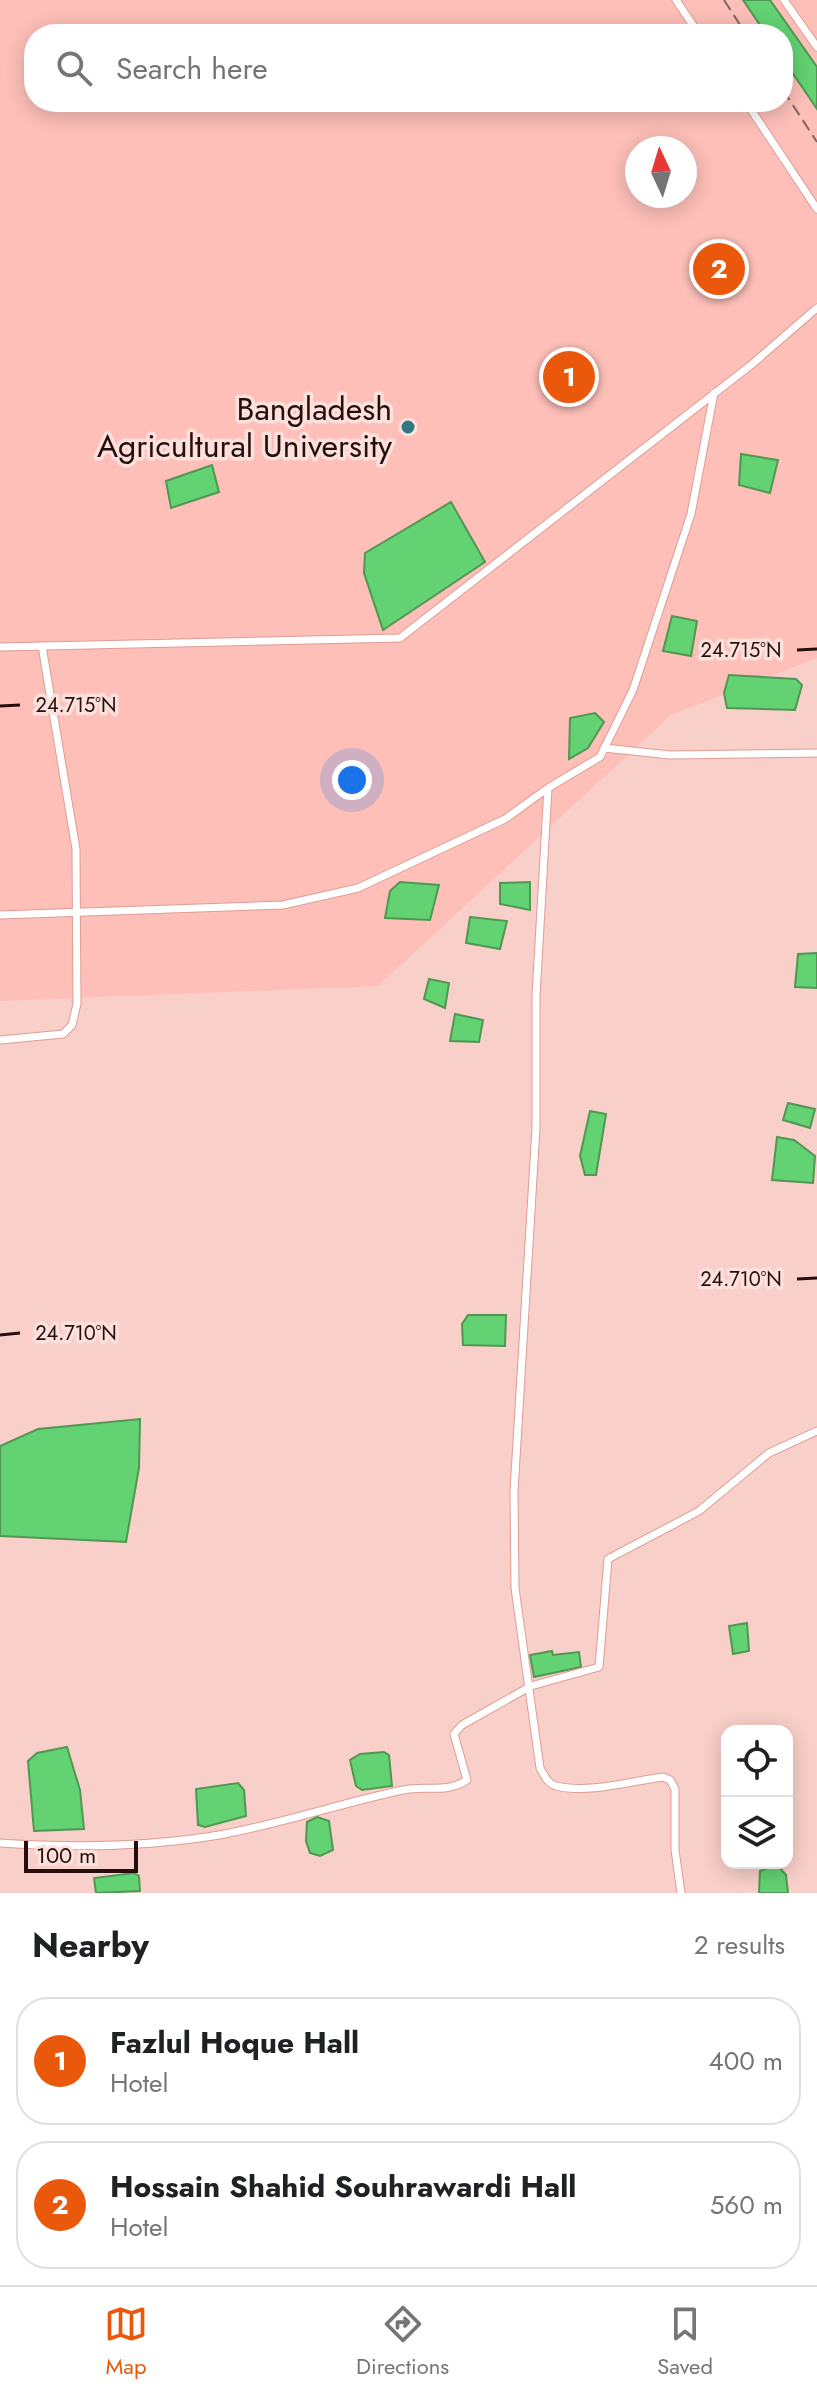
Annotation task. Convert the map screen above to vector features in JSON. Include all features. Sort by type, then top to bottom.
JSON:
[{"type":"street","points":[[676,0],[692,24]]},
{"type":"street","points":[[784,0],[817,47]]},
{"type":"street","points":[[753,112],[817,209]]},
{"type":"street","points":[[0,647],[400,638],[714,393],[817,308]]},
{"type":"street","points":[[0,915],[283,905],[358,888],[505,819],[548,788],[600,757],[633,690],[691,514],[714,393]]},
{"type":"street","points":[[0,1040],[68,1030],[77,1004],[76,849],[42,646]]},
{"type":"street","points":[[604,748],[670,755],[817,753]]},
{"type":"street","points":[[548,788],[536,995],[536,1128],[514,1491],[515,1588],[540,1768],[548,1781],[556,1786],[582,1787],[663,1777],[670,1780],[675,1789],[675,1850],[681,1893]]},
{"type":"street","points":[[0,1843],[46,1846],[164,1843],[222,1834],[406,1789],[454,1789],[467,1780],[454,1734],[462,1725],[531,1686],[599,1667],[608,1559],[699,1511],[769,1453],[817,1431]]},
{"type":"shaded area","name":"Bangladesh Agricultural University","points":[[0,0],[817,0],[817,658],[671,715],[378,986],[0,1001]]},
{"type":"shaded area","points":[[743,0],[770,0],[787,24],[759,24]]},
{"type":"shaded area","points":[[793,33],[817,67],[817,109],[793,74]]},
{"type":"shaded area","points":[[741,454],[778,460],[770,493],[739,485]]},
{"type":"shaded area","points":[[212,465],[219,492],[171,508],[166,481]]},
{"type":"shaded area","points":[[451,502],[485,562],[383,630],[364,573],[365,553]]},
{"type":"shaded area","points":[[672,616],[697,621],[691,656],[663,651]]},
{"type":"shaded area","points":[[729,675],[796,679],[802,685],[795,710],[727,708],[724,693]]},
{"type":"shaded area","points":[[595,713],[604,722],[588,748],[569,759],[570,718]]},
{"type":"shaded area","points":[[400,882],[439,885],[430,920],[385,918],[390,891]]},
{"type":"shaded area","points":[[530,882],[530,910],[500,904],[500,883]]},
{"type":"shaded area","points":[[470,917],[507,921],[500,949],[466,943]]},
{"type":"shaded area","points":[[817,953],[817,988],[795,987],[798,954]]},
{"type":"shaded area","points":[[429,979],[449,983],[445,1008],[424,999]]},
{"type":"shaded area","points":[[455,1014],[483,1020],[479,1042],[450,1041]]},
{"type":"shaded area","points":[[788,1103],[815,1109],[810,1128],[783,1120]]},
{"type":"shaded area","points":[[590,1111],[606,1114],[596,1175],[585,1175],[580,1156]]},
{"type":"shaded area","points":[[777,1137],[794,1140],[815,1156],[813,1183],[772,1180]]},
{"type":"shaded area","points":[[468,1315],[506,1315],[505,1346],[463,1345],[462,1324]]},
{"type":"shaded area","points":[[140,1419],[139,1468],[126,1542],[0,1536],[0,1446],[38,1429]]},
{"type":"shaded area","points":[[747,1623],[749,1651],[733,1654],[729,1626]]},
{"type":"shaded area","points":[[552,1651],[553,1655],[579,1652],[581,1667],[534,1677],[530,1655]]},
{"type":"shaded area","points":[[67,1747],[80,1790],[84,1829],[34,1831],[28,1761],[37,1753]]},
{"type":"shaded area","points":[[384,1752],[389,1755],[392,1786],[362,1790],[356,1786],[350,1760],[360,1754]]},
{"type":"shaded area","points":[[238,1783],[244,1790],[246,1816],[205,1827],[198,1825],[196,1789]]},
{"type":"shaded area","points":[[317,1817],[329,1821],[333,1850],[320,1856],[310,1853],[306,1841],[307,1822]]},
{"type":"shaded area","points":[[781,1869],[786,1875],[788,1893],[759,1893],[760,1871]]},
{"type":"shaded area","points":[[134,1873],[139,1876],[140,1891],[96,1893],[94,1878]]},
{"type":"railway","points":[[724,0],[740,24]]},
{"type":"railway","points":[[793,105],[817,142]]},
{"type":"place","name":"Hossain Shahid Souhrawardi Hall","points":[[719,269]]},
{"type":"place","name":"Fazlul Hoque Hall","points":[[569,377]]},
{"type":"place","name":"Bangladesh Agricultural University","points":[[408,427]]}]
